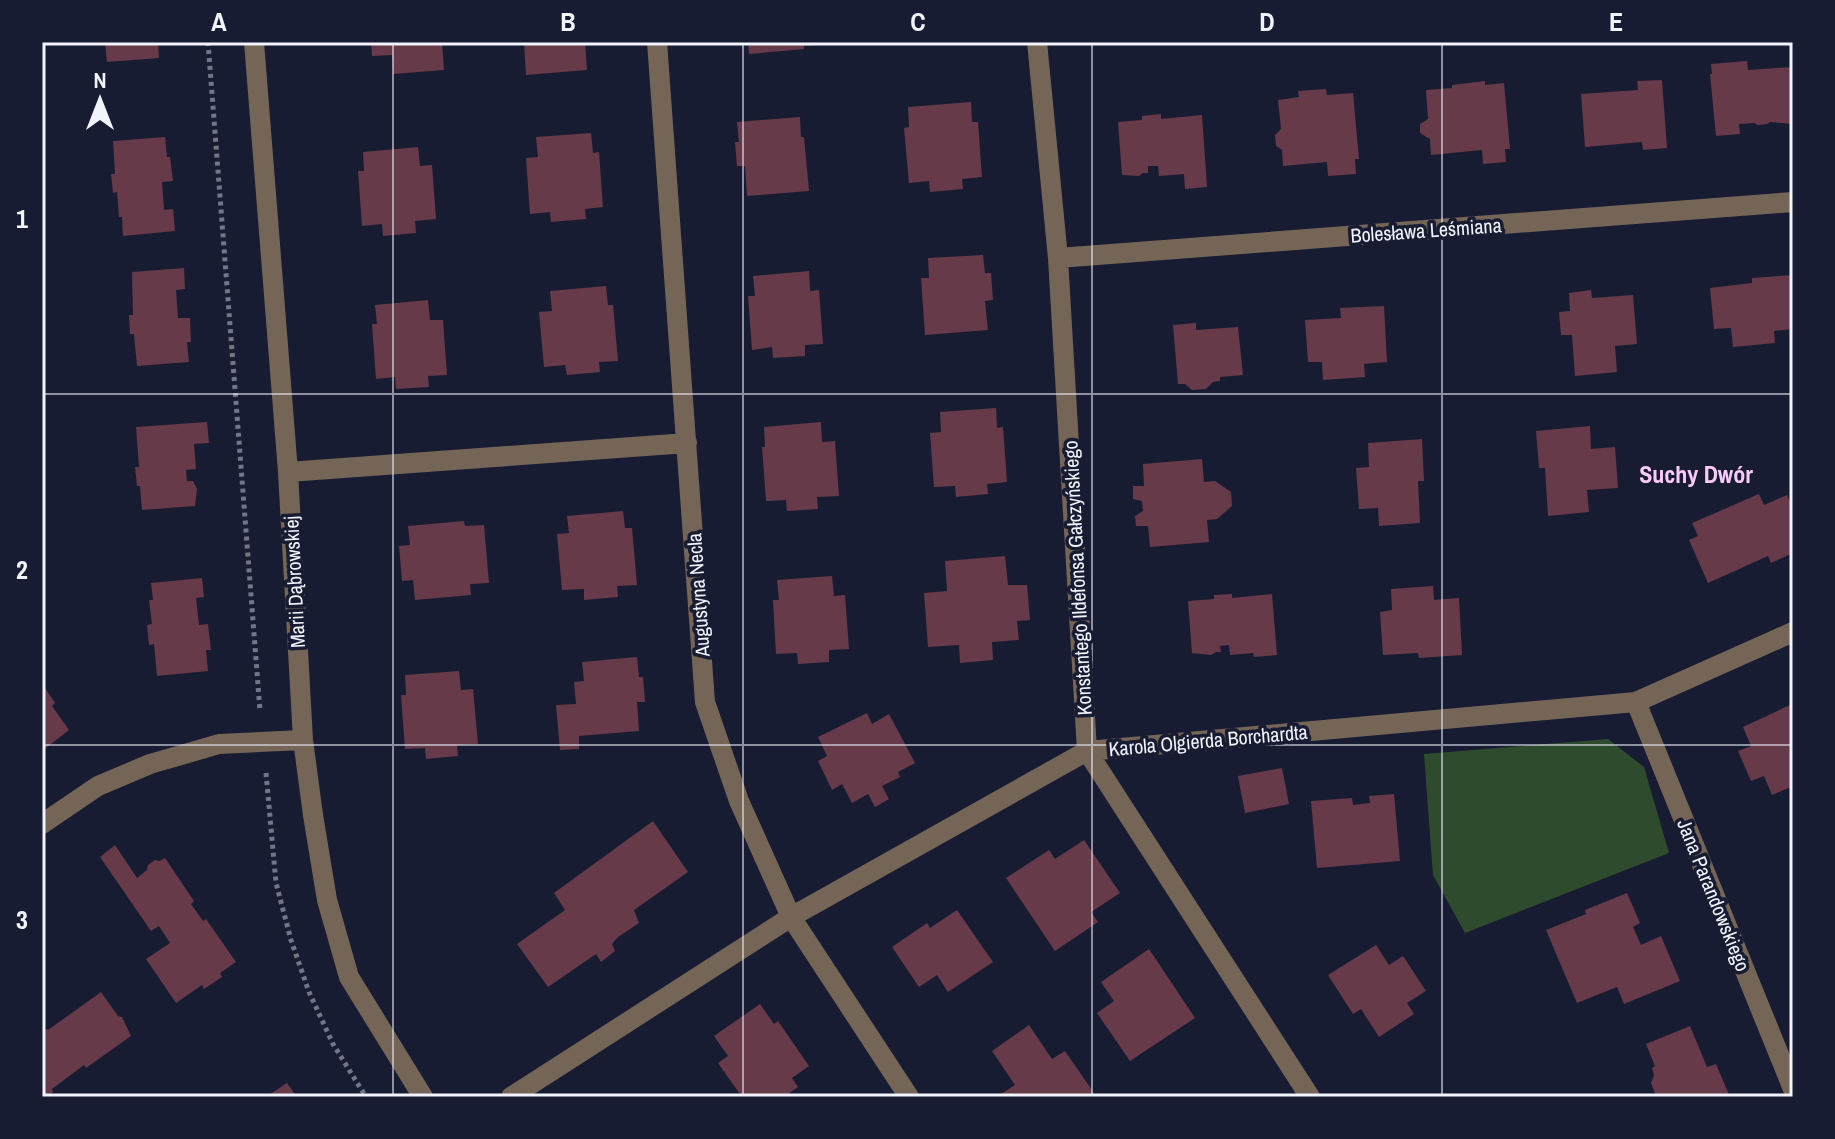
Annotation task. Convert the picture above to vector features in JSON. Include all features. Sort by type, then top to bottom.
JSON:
[{"type":"street","name":"Marii Dąbrowskiej","points":[[254,42],[288,472],[303,740],[313,815],[327,900],[349,977],[423,1097]]},
{"type":"street","name":"Augustyna Necla","points":[[657,42],[705,702],[739,801],[791,917],[909,1097]]},
{"type":"street","name":"Konstantego Ildefonsa Gałczyńskiego","points":[[1037,42],[1058,258],[1087,751],[1310,1097]]},
{"type":"street","name":"Bolesława Leśmiana","points":[[1058,258],[1793,202]]},
{"type":"street","points":[[288,472],[687,443]]},
{"type":"street","name":"Karola Olgierda Borchardta","points":[[511,1097],[791,917],[1087,751],[1636,702],[1793,632]]},
{"type":"street","name":"Jana Parandowskiego","points":[[1636,702],[1793,1089]]},
{"type":"street","points":[[42,824],[98,786],[150,764],[219,744],[303,740]]},
{"type":"path","points":[[208,42],[276,883],[309,992],[333,1044],[366,1097]]},
{"type":"green space","points":[[1608,739],[1644,767],[1669,853],[1465,933],[1433,875],[1424,754]]},
{"type":"building","points":[[105,42],[158,42],[159,58],[107,62]]},
{"type":"building","points":[[371,42],[442,42],[444,70],[393,74],[392,55],[372,56]]},
{"type":"building","points":[[524,42],[585,42],[587,70],[526,75]]},
{"type":"building","points":[[748,42],[828,42],[828,44],[749,54]]},
{"type":"building","points":[[1747,61],[1748,70],[1793,67],[1793,124],[1739,124],[1740,134],[1716,136],[1711,64]]},
{"type":"building","points":[[1662,80],[1667,148],[1643,150],[1642,142],[1585,147],[1581,94],[1638,90],[1637,81]]},
{"type":"building","points":[[1485,81],[1485,85],[1504,83],[1510,149],[1505,149],[1506,162],[1483,164],[1482,150],[1431,155],[1430,139],[1420,133],[1420,124],[1428,119],[1426,90]]},
{"type":"building","points":[[1326,89],[1327,95],[1353,93],[1359,159],[1355,159],[1356,174],[1328,176],[1327,162],[1283,166],[1282,150],[1276,146],[1275,135],[1281,129],[1278,100],[1299,97],[1298,91]]},
{"type":"building","points":[[971,102],[972,122],[978,122],[982,177],[962,179],[963,189],[930,192],[929,181],[909,183],[904,128],[909,127],[908,107]]},
{"type":"building","points":[[1161,114],[1161,119],[1202,115],[1207,187],[1185,189],[1184,174],[1159,176],[1158,166],[1148,166],[1148,173],[1139,176],[1122,175],[1118,122],[1142,120],[1142,116]]},
{"type":"building","points":[[800,117],[809,191],[747,196],[745,166],[737,166],[737,122]]},
{"type":"building","points":[[591,133],[593,153],[599,152],[603,207],[585,209],[586,219],[551,222],[550,212],[530,214],[526,158],[538,157],[536,137]]},
{"type":"building","points":[[165,137],[173,181],[162,182],[164,210],[173,209],[175,231],[123,236],[122,217],[119,217],[117,192],[113,193],[111,174],[115,174],[113,141]]},
{"type":"building","points":[[418,147],[420,166],[432,165],[436,219],[415,221],[416,233],[383,236],[382,224],[362,226],[358,171],[364,171],[363,152]]},
{"type":"building","points":[[983,255],[985,273],[991,273],[993,300],[985,301],[988,330],[925,335],[921,278],[929,278],[928,258]]},
{"type":"building","points":[[184,268],[185,289],[176,290],[178,318],[190,318],[191,342],[187,342],[189,362],[137,366],[134,334],[130,334],[132,272]]},
{"type":"building","points":[[809,271],[810,291],[819,290],[823,344],[805,345],[805,356],[773,358],[772,347],[752,350],[748,296],[755,296],[753,276]]},
{"type":"building","points":[[1793,275],[1793,329],[1774,331],[1775,343],[1733,347],[1731,328],[1714,329],[1710,288],[1752,283],[1752,278]]},
{"type":"building","points":[[606,286],[608,305],[613,305],[618,361],[599,362],[600,372],[567,375],[565,365],[544,367],[539,312],[552,311],[550,291]]},
{"type":"building","points":[[1591,290],[1592,298],[1633,295],[1637,344],[1615,346],[1617,372],[1575,376],[1572,335],[1561,335],[1559,312],[1570,311],[1569,293]]},
{"type":"building","points":[[428,300],[430,320],[443,320],[447,375],[428,376],[429,387],[396,389],[395,377],[376,379],[372,324],[377,324],[375,305]]},
{"type":"building","points":[[1384,306],[1387,362],[1364,364],[1365,377],[1323,380],[1322,362],[1308,362],[1305,320],[1341,318],[1340,308]]},
{"type":"building","points":[[1196,323],[1196,330],[1238,327],[1243,375],[1220,377],[1220,381],[1213,382],[1206,389],[1192,390],[1185,384],[1178,384],[1173,325]]},
{"type":"building","points":[[996,408],[997,428],[1003,427],[1007,482],[987,484],[988,494],[956,497],[955,486],[934,487],[930,433],[941,432],[940,412]]},
{"type":"building","points":[[207,422],[209,443],[194,444],[196,469],[186,470],[187,481],[193,481],[197,489],[195,506],[142,510],[135,467],[139,467],[136,427]]},
{"type":"building","points":[[821,422],[822,442],[835,441],[839,496],[817,497],[818,509],[787,511],[786,500],[766,501],[762,447],[765,447],[764,427]]},
{"type":"building","points":[[1590,426],[1591,449],[1615,447],[1618,488],[1587,490],[1589,512],[1548,516],[1545,468],[1539,468],[1536,431]]},
{"type":"building","points":[[1422,439],[1424,481],[1418,481],[1420,523],[1379,526],[1378,508],[1359,509],[1356,468],[1369,467],[1368,443]]},
{"type":"building","points":[[1202,459],[1204,482],[1215,481],[1231,492],[1232,506],[1217,519],[1207,520],[1209,542],[1150,547],[1148,526],[1136,526],[1135,516],[1143,511],[1142,501],[1133,499],[1133,486],[1144,486],[1143,464]]},
{"type":"building","points":[[1759,494],[1764,505],[1787,495],[1793,508],[1793,553],[1771,563],[1768,556],[1708,583],[1689,540],[1698,536],[1692,523]]},
{"type":"building","points":[[623,511],[625,528],[632,528],[637,585],[617,586],[618,597],[584,600],[584,589],[562,590],[557,534],[569,533],[567,516]]},
{"type":"building","points":[[464,521],[465,526],[484,525],[489,583],[470,584],[471,595],[415,600],[413,580],[402,581],[399,546],[410,545],[408,526]]},
{"type":"building","points":[[1005,556],[1008,585],[1027,585],[1030,620],[1017,621],[1019,640],[992,642],[993,660],[960,663],[959,645],[928,647],[924,593],[947,591],[945,561]]},
{"type":"building","points":[[832,576],[834,596],[845,595],[849,649],[829,650],[829,662],[798,664],[797,653],[776,654],[773,600],[779,600],[777,580]]},
{"type":"building","points":[[202,578],[204,597],[196,598],[199,625],[208,624],[211,650],[206,650],[208,671],[157,676],[154,644],[149,645],[147,625],[152,624],[149,600],[153,600],[151,583]]},
{"type":"building","points":[[1433,586],[1434,600],[1459,598],[1462,655],[1419,658],[1418,653],[1383,655],[1380,612],[1392,610],[1391,589]]},
{"type":"building","points":[[1232,594],[1232,598],[1272,594],[1277,655],[1230,655],[1229,645],[1220,646],[1221,652],[1211,655],[1192,653],[1188,601]]},
{"type":"building","points":[[637,657],[639,677],[643,677],[645,702],[637,702],[639,731],[579,736],[579,749],[560,750],[556,705],[576,704],[574,682],[584,681],[582,662]]},
{"type":"building","points":[[459,671],[461,690],[473,689],[478,744],[457,745],[458,756],[426,759],[425,748],[405,749],[401,695],[406,695],[405,675]]},
{"type":"building","points":[[45,688],[55,703],[52,706],[69,730],[42,751],[42,690]]},
{"type":"building","points":[[1792,704],[1793,786],[1772,795],[1764,776],[1751,781],[1738,751],[1751,746],[1743,727]]},
{"type":"building","points":[[867,713],[872,724],[889,714],[915,763],[898,772],[900,777],[882,786],[889,799],[875,807],[868,794],[852,803],[842,784],[832,790],[818,761],[827,756],[818,737]]},
{"type":"building","points":[[1282,768],[1289,804],[1245,813],[1238,776]]},
{"type":"building","points":[[1394,794],[1400,861],[1317,868],[1311,801],[1352,798],[1353,805],[1370,803],[1369,796]]},
{"type":"building","points":[[653,821],[688,872],[634,910],[639,923],[612,944],[615,951],[601,962],[596,954],[548,987],[517,944],[565,910],[554,893]]},
{"type":"building","points":[[1084,840],[1120,893],[1091,912],[1098,922],[1055,951],[1006,878],[1049,850],[1055,859]]},
{"type":"building","points":[[115,845],[137,878],[155,860],[165,858],[194,901],[191,904],[203,921],[206,919],[236,962],[220,973],[222,977],[204,989],[202,985],[176,1003],[146,959],[170,943],[159,926],[151,931],[100,857]]},
{"type":"building","points":[[1627,893],[1640,923],[1633,927],[1641,945],[1661,936],[1680,981],[1624,1004],[1617,987],[1577,1003],[1546,930]]},
{"type":"building","points":[[957,910],[993,962],[948,992],[937,975],[919,987],[892,947],[927,923],[930,928]]},
{"type":"building","points":[[1376,945],[1389,965],[1403,956],[1426,991],[1407,1003],[1414,1014],[1379,1037],[1361,1009],[1353,1014],[1328,975]]},
{"type":"building","points":[[1149,949],[1195,1018],[1130,1061],[1097,1013],[1114,1001],[1101,982]]},
{"type":"building","points":[[101,992],[118,1016],[122,1017],[131,1036],[86,1068],[84,1065],[52,1089],[53,1092],[42,1097],[42,1032]]},
{"type":"building","points":[[760,1004],[774,1024],[778,1021],[809,1066],[792,1078],[798,1087],[784,1097],[742,1097],[718,1063],[728,1056],[714,1036]]},
{"type":"building","points":[[1029,1025],[1052,1059],[1065,1051],[1094,1093],[1089,1097],[1003,1097],[1001,1094],[1015,1085],[992,1051]]},
{"type":"building","points":[[1690,1026],[1707,1067],[1716,1064],[1730,1097],[1656,1096],[1651,1083],[1654,1075],[1652,1068],[1655,1066],[1646,1044]]},
{"type":"building","points":[[287,1083],[297,1097],[266,1097]]},
{"type":"district","name":"Suchy Dwór","points":[[1696,474]]}]
